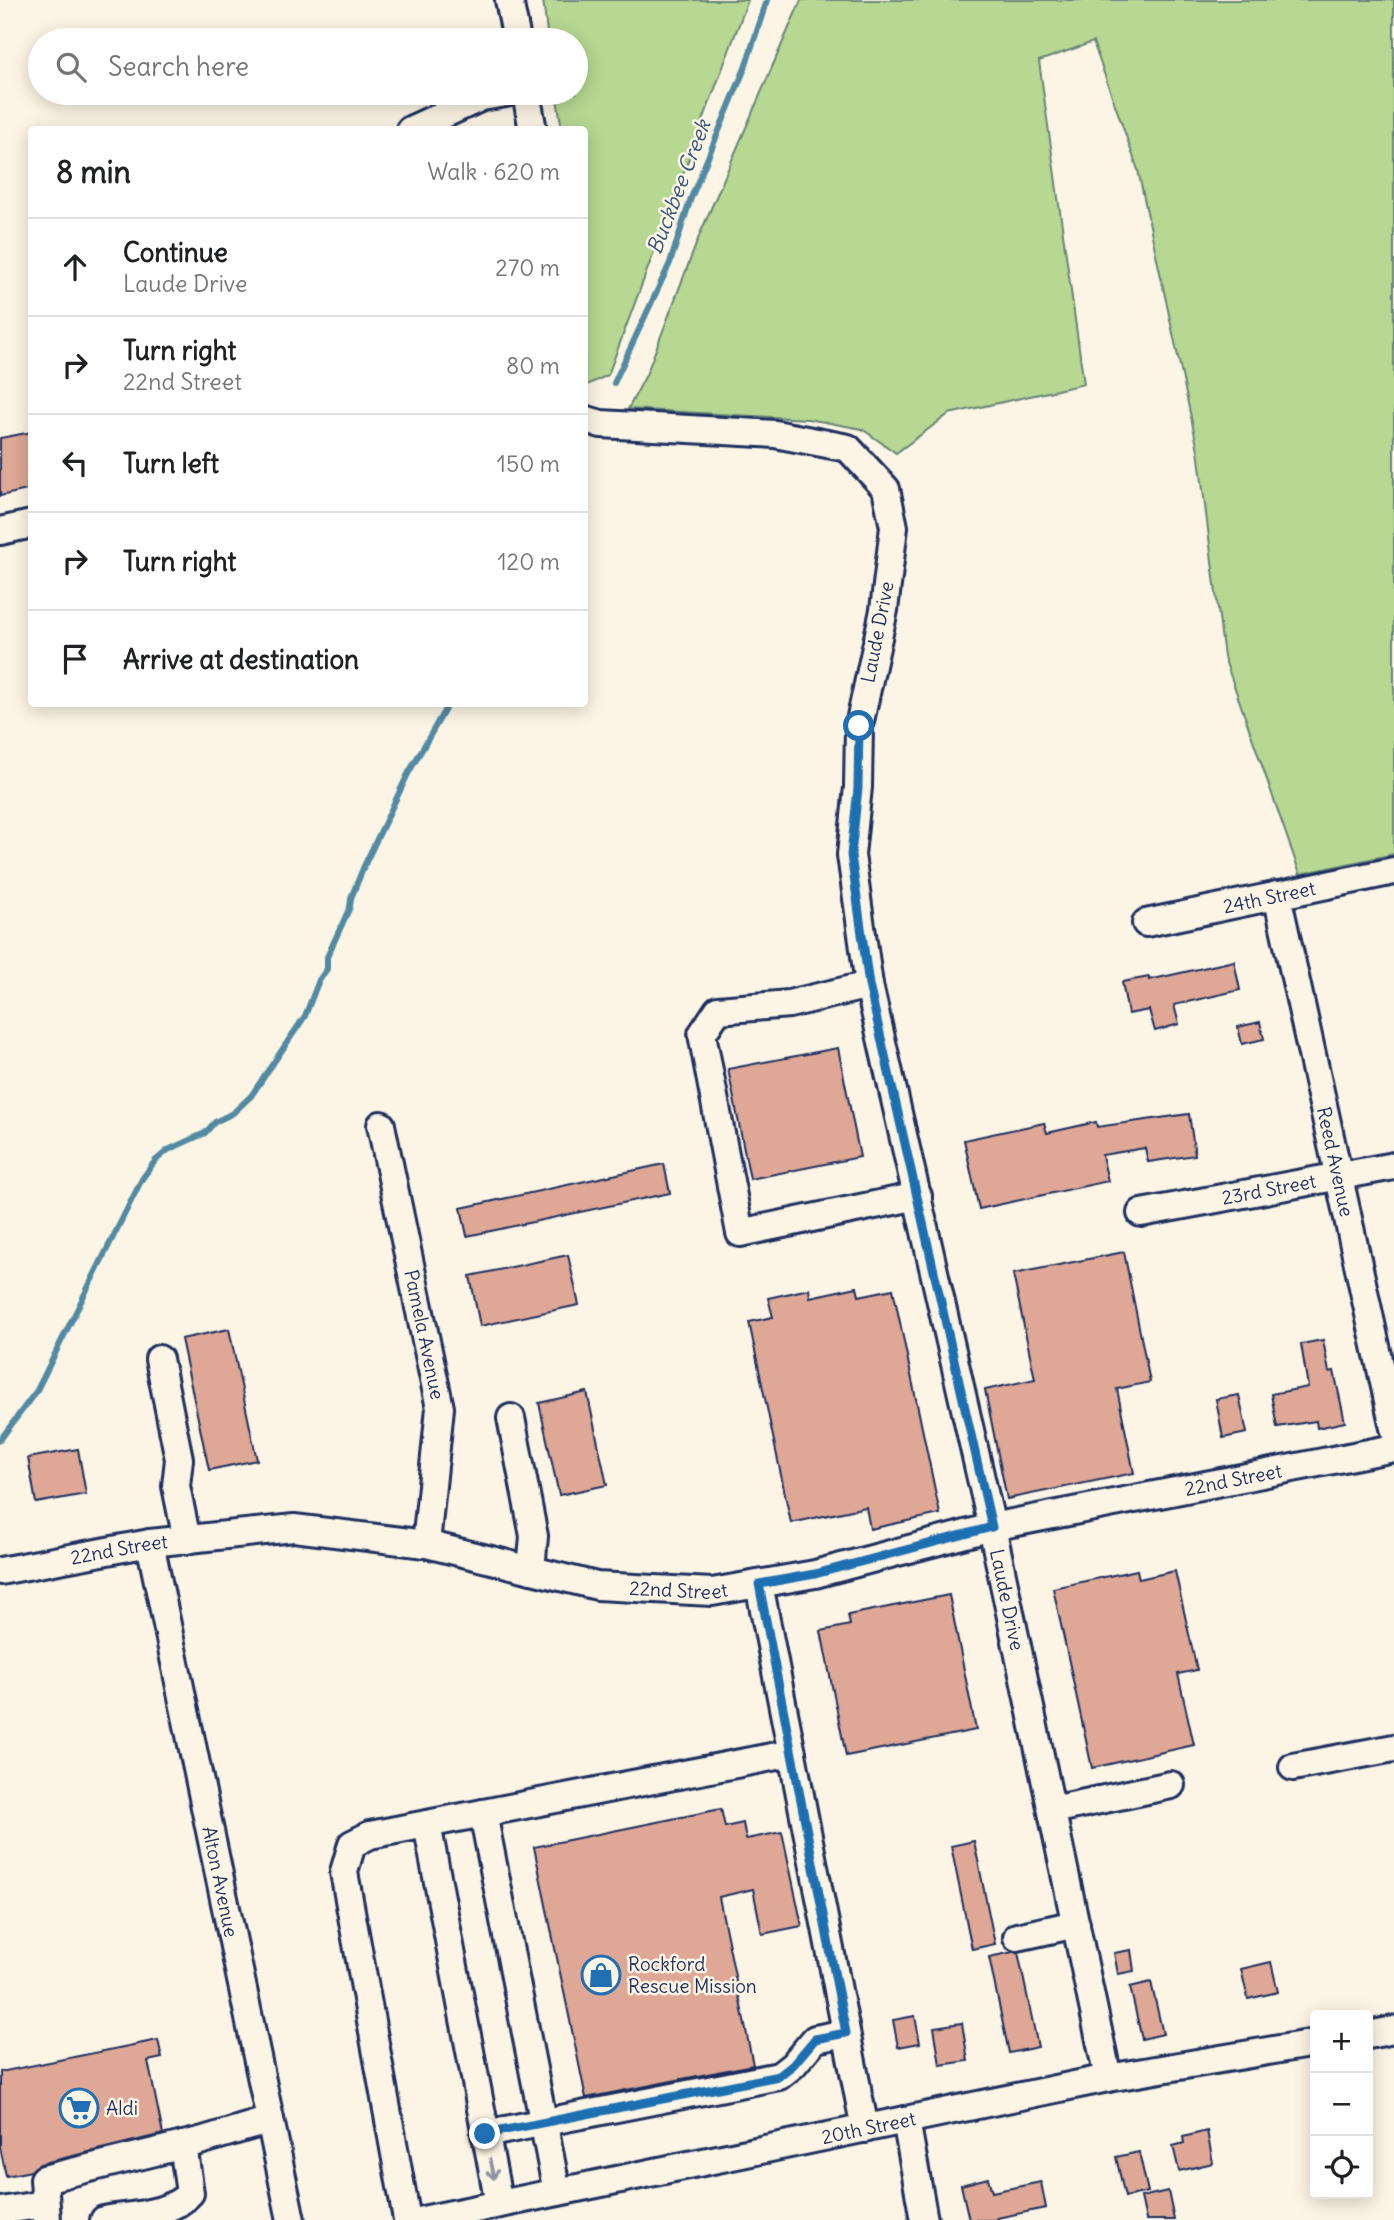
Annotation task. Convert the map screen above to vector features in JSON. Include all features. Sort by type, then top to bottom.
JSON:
[{"type":"street","points":[[509,0],[515,28]]},
{"type":"street","points":[[419,126],[465,105]]},
{"type":"street","points":[[528,105],[532,126]]},
{"type":"street","name":"Laude Drive","points":[[593,422],[775,434],[848,448],[886,489],[894,527],[884,610],[859,726],[858,788],[851,855],[869,985],[992,1527],[1108,2078]]},
{"type":"street","points":[[0,531],[28,525]]},
{"type":"street","name":"24th Street","points":[[1146,923],[1394,871]]},
{"type":"street","name":"Reed Avenue","points":[[1277,895],[1394,1429]]},
{"type":"street","points":[[869,985],[789,1004],[718,1010],[702,1034],[740,1233],[918,1196]]},
{"type":"street","name":"Pamela Avenue","points":[[381,1125],[440,1408],[426,1544]]},
{"type":"street","name":"23rd Street","points":[[1141,1213],[1394,1166]]},
{"type":"street","points":[[159,1359],[179,1459],[176,1486],[187,1540]]},
{"type":"street","points":[[511,1418],[534,1536],[531,1570]]},
{"type":"street","name":"22nd Street","points":[[0,1571],[150,1543],[294,1528],[426,1544],[597,1586],[712,1592],[815,1574],[992,1527],[1394,1448]]},
{"type":"street","name":"Alton Avenue","points":[[150,1543],[291,2220]]},
{"type":"street","points":[[759,1584],[865,2129]]},
{"type":"street","points":[[1293,1768],[1394,1748]]},
{"type":"street","points":[[407,2220],[344,1871],[352,1844],[370,1835],[792,1754]]},
{"type":"street","points":[[1052,1810],[1171,1785]]},
{"type":"street","points":[[483,1813],[557,2192]]},
{"type":"street","points":[[427,1824],[499,2204]]},
{"type":"street","points":[[1017,1937],[1076,1924]]},
{"type":"street","points":[[1373,2034],[1394,2030]]},
{"type":"street","points":[[485,2134],[779,2076],[793,2065],[815,2039],[846,2033]]},
{"type":"street","name":"20th Street","points":[[423,2220],[1108,2078],[1310,2044]]},
{"type":"street","points":[[0,2211],[46,2212],[44,2179],[183,2145],[270,2120]]},
{"type":"street","points":[[906,2120],[923,2220]]},
{"type":"street","points":[[104,2220],[182,2203],[190,2193],[183,2145]]},
{"type":"green space","points":[[543,0],[748,0],[608,375],[588,385],[588,126],[562,126],[558,105],[588,105],[588,28],[546,28]]},
{"type":"green space","points":[[801,0],[1394,0],[1394,854],[1300,874],[1224,657],[1198,450],[1138,170],[1093,42],[1039,61],[1084,384],[949,414],[896,453],[862,429],[808,419],[628,409],[646,375],[700,234]]},
{"type":"building","points":[[28,433],[28,490],[0,496],[0,438]]},
{"type":"building","points":[[1234,961],[1240,990],[1174,1005],[1179,1024],[1155,1031],[1149,1010],[1128,1014],[1122,982],[1149,977],[1149,980]]},
{"type":"building","points":[[1260,1022],[1264,1039],[1242,1044],[1238,1027]]},
{"type":"building","points":[[838,1048],[860,1157],[750,1179],[728,1069]]},
{"type":"building","points":[[1189,1114],[1195,1155],[1148,1162],[1145,1148],[1102,1155],[1108,1181],[979,1209],[964,1140],[1044,1123],[1047,1133],[1096,1122],[1097,1127]]},
{"type":"building","points":[[664,1164],[670,1193],[467,1236],[461,1208]]},
{"type":"building","points":[[1124,1252],[1150,1382],[1117,1389],[1134,1473],[1007,1499],[985,1390],[1035,1379],[1013,1274]]},
{"type":"building","points":[[568,1255],[579,1305],[480,1326],[470,1276]]},
{"type":"building","points":[[857,1287],[859,1296],[893,1289],[940,1514],[870,1529],[866,1507],[791,1523],[749,1322],[773,1317],[768,1298],[809,1289],[810,1297]]},
{"type":"building","points":[[229,1329],[257,1460],[209,1470],[181,1339]]},
{"type":"building","points":[[1323,1340],[1329,1372],[1334,1371],[1345,1422],[1317,1428],[1316,1421],[1277,1427],[1271,1394],[1308,1387],[1301,1344]]},
{"type":"building","points":[[587,1392],[607,1485],[559,1495],[539,1403]]},
{"type":"building","points":[[1239,1395],[1247,1433],[1223,1438],[1216,1399]]},
{"type":"building","points":[[78,1449],[86,1494],[36,1503],[28,1458]]},
{"type":"building","points":[[1137,1570],[1139,1579],[1175,1571],[1197,1670],[1178,1674],[1194,1745],[1092,1768],[1053,1588]]},
{"type":"building","points":[[949,1595],[976,1730],[846,1756],[821,1631],[850,1625],[848,1615]]},
{"type":"building","points":[[721,1809],[725,1827],[743,1823],[746,1839],[782,1832],[802,1926],[762,1934],[753,1889],[719,1897],[753,2065],[586,2098],[534,1847]]},
{"type":"building","points":[[974,1841],[995,1944],[972,1949],[951,1846]]},
{"type":"building","points":[[1131,1950],[1134,1971],[1118,1974],[1114,1953]]},
{"type":"building","points":[[1018,1952],[1038,2047],[1009,2053],[989,1957]]},
{"type":"building","points":[[1271,1962],[1278,1992],[1248,1999],[1241,1969]]},
{"type":"building","points":[[1151,1982],[1163,2034],[1142,2039],[1130,1987]]},
{"type":"building","points":[[915,2016],[920,2043],[898,2047],[893,2020]]},
{"type":"building","points":[[962,2023],[968,2061],[940,2065],[934,2027]]},
{"type":"building","name":"Aldi","points":[[158,2040],[162,2058],[148,2061],[163,2134],[40,2164],[31,2171],[6,2176],[0,2147],[0,2072]]},
{"type":"building","points":[[1207,2131],[1213,2163],[1179,2171],[1173,2146],[1184,2143],[1183,2137]]},
{"type":"building","points":[[1139,2152],[1148,2192],[1125,2197],[1116,2157]]},
{"type":"building","points":[[988,2178],[992,2192],[1041,2182],[1046,2208],[997,2218],[998,2220],[969,2220],[961,2185]]},
{"type":"building","points":[[1168,2191],[1174,2220],[1146,2220],[1141,2197]]},
{"type":"waterway","name":"Buckbee Creek","points":[[614,383],[670,263],[691,198],[745,68],[767,0]]},
{"type":"waterway","points":[[0,1440],[37,1390],[142,1179],[155,1161],[168,1150],[205,1133],[215,1122],[233,1113],[251,1096],[305,1016],[319,980],[327,969],[327,957],[350,907],[364,866],[408,774],[446,707]]},
{"type":"place","name":"Rockford Rescue Mission","points":[[601,1975]]},
{"type":"place","name":"Aldi","points":[[79,2108]]},
{"type":"route","points":[[485,2134],[779,2076],[793,2065],[815,2039],[846,2033],[759,1584],[815,1574],[992,1527],[869,985],[851,855],[858,788],[859,726]]}]
